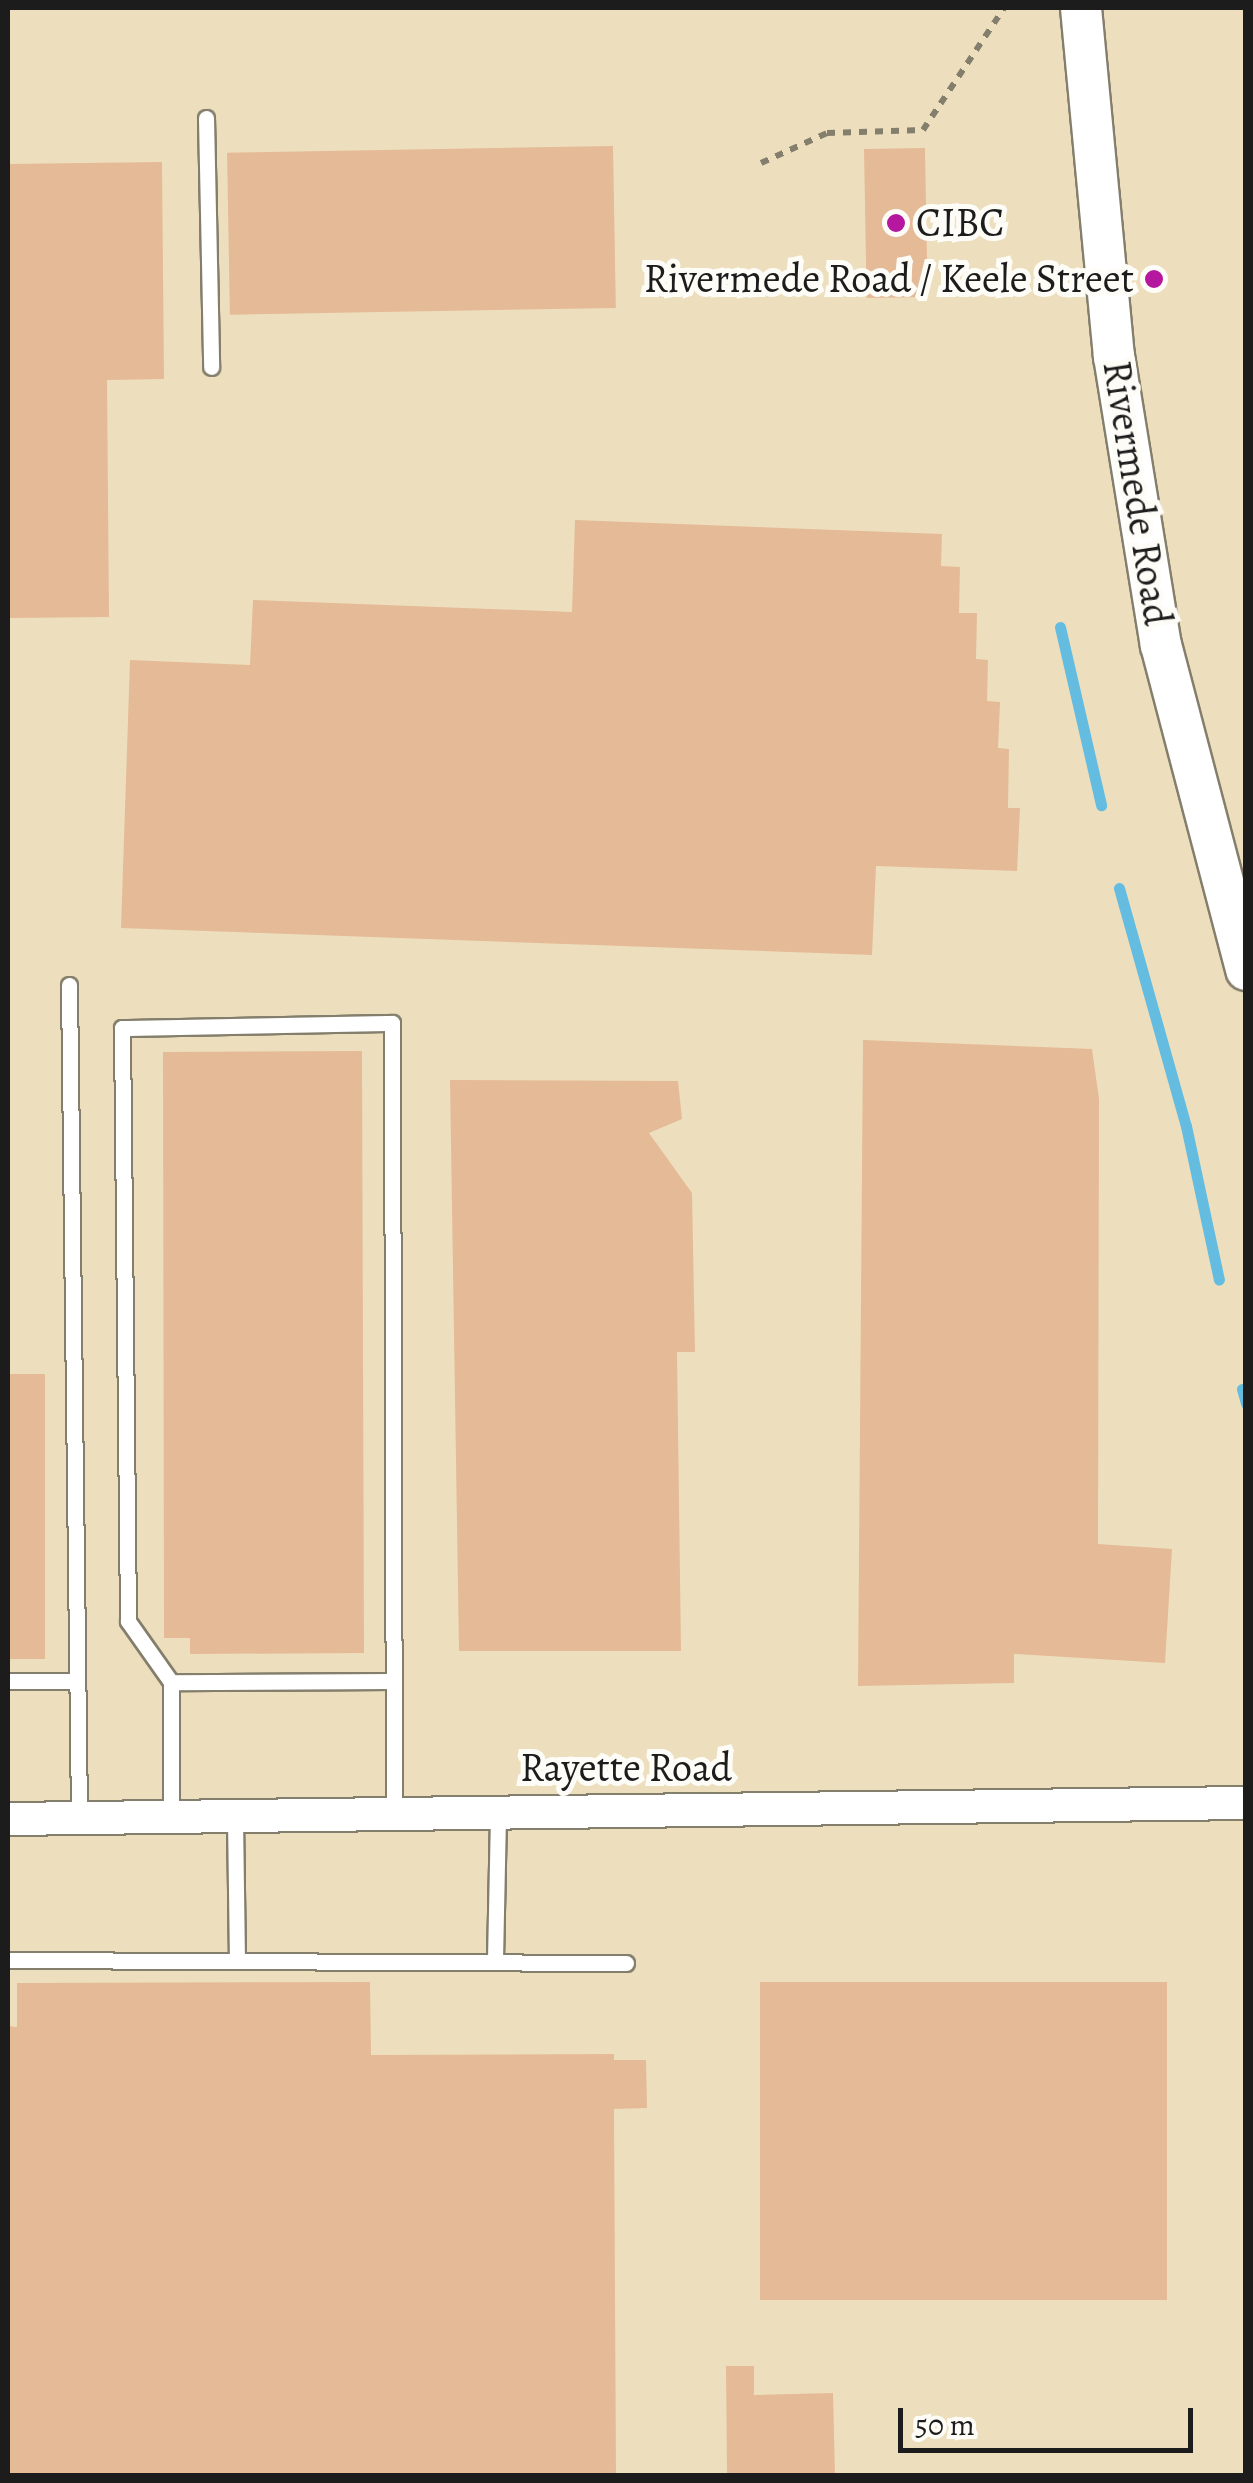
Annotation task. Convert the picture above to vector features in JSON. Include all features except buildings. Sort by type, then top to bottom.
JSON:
[{"type":"street","name":"Rivermede Road","points":[[1081,8],[1114,356],[1161,645],[1246,970]]},
{"type":"street","name":"Rayette Road","points":[[8,1820],[1246,1803]]},
{"type":"lane","points":[[206,118],[211,367]]},
{"type":"lane","points":[[69,985],[79,1819]]},
{"type":"lane","points":[[171,1817],[171,1682],[128,1621],[122,1028],[392,1022],[394,1815]]},
{"type":"lane","points":[[8,1681],[77,1680]]},
{"type":"lane","points":[[171,1682],[391,1682]]},
{"type":"lane","points":[[495,1959],[498,1812]]},
{"type":"lane","points":[[235,1818],[237,1958]]},
{"type":"lane","points":[[8,1960],[495,1959],[626,1963]]},
{"type":"path","points":[[761,163],[827,133],[923,130],[1004,8]]},
{"type":"waterway","points":[[1060,627],[1101,805]]},
{"type":"waterway","points":[[1119,888],[1186,1126],[1219,1280]]},
{"type":"waterway","points":[[1242,1389],[1246,1403]]},
{"type":"place","name":"CIBC","points":[[896,223]]},
{"type":"place","name":"Rivermede Road / Keele Street","points":[[1154,279]]}]
